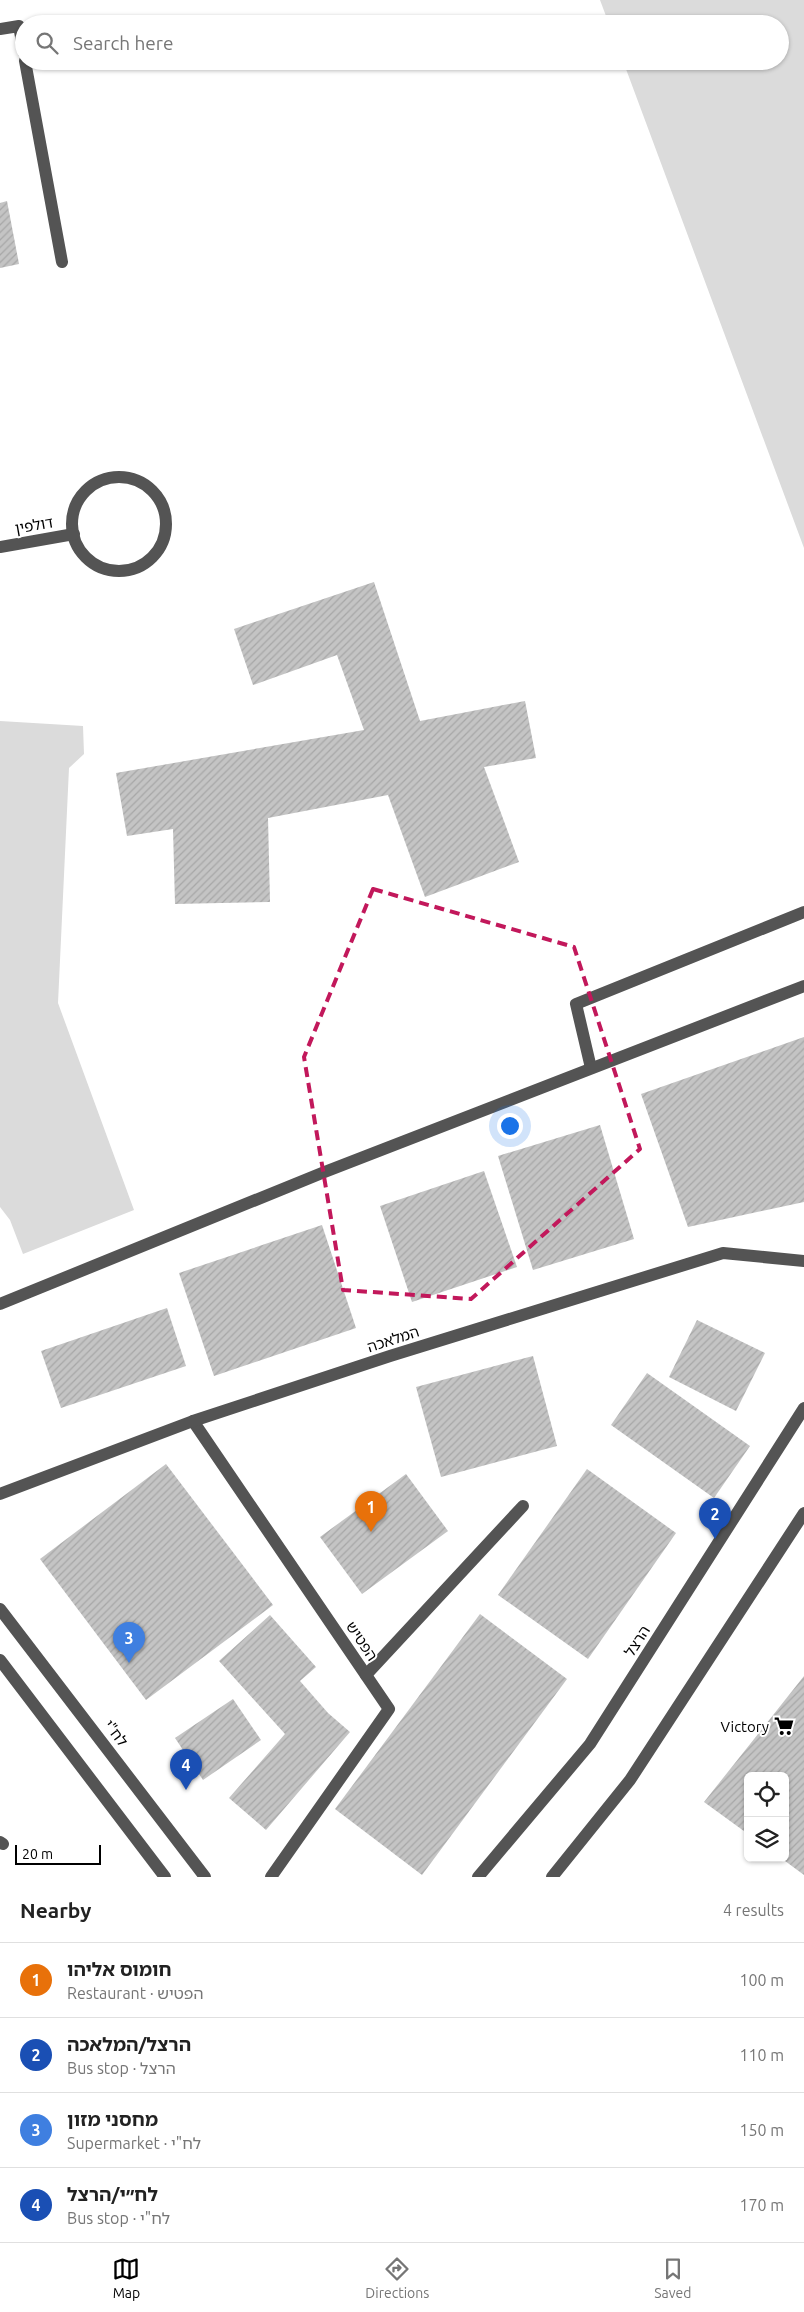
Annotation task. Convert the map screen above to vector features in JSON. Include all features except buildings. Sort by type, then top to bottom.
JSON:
[{"type":"street","points":[[0,29],[15,27]]},
{"type":"street","points":[[27,70],[62,262]]},
{"type":"street","points":[[112,477],[138,480],[151,489],[161,502],[166,518],[164,540],[155,555],[143,565],[128,570],[111,570],[91,562],[80,550],[74,534],[72,523],[76,507],[84,493],[96,483],[112,477]]},
{"type":"street","name":"דולפין","points":[[0,547],[74,534]]},
{"type":"street","points":[[591,1068],[576,1004],[804,912]]},
{"type":"street","points":[[0,1304],[322,1173],[804,986]]},
{"type":"street","name":"המלאכה","points":[[0,1494],[193,1421],[390,1356],[723,1253],[804,1261]]},
{"type":"street","name":"הרצל","points":[[478,1877],[590,1744],[804,1408]]},
{"type":"street","name":"הפטיש","points":[[193,1421],[389,1709],[271,1877]]},
{"type":"street","points":[[366,1675],[522,1506]]},
{"type":"street","points":[[552,1877],[630,1780],[804,1513]]},
{"type":"street","name":"לח\"י","points":[[0,1609],[205,1877]]},
{"type":"street","points":[[0,1660],[4,1674],[165,1877]]},
{"type":"highlighted area","points":[[373,889],[574,947],[640,1149],[471,1299],[343,1290],[304,1057]]},
{"type":"shaded area","points":[[600,0],[804,0],[804,548],[626,70],[789,70],[789,15],[606,15]]},
{"type":"shaded area","points":[[0,721],[83,726],[84,754],[69,768],[58,1003],[134,1210],[23,1254],[10,1220],[0,1207]]},
{"type":"place","name":"חומוס אליהו","points":[[371,1532]]},
{"type":"place","name":"הרצל/המלאכה","points":[[715,1539]]},
{"type":"place","name":"מחסני מזון","points":[[129,1663]]},
{"type":"place","name":"Victory","points":[[784,1726]]},
{"type":"place","name":"לח״י/הרצל","points":[[186,1790]]}]
